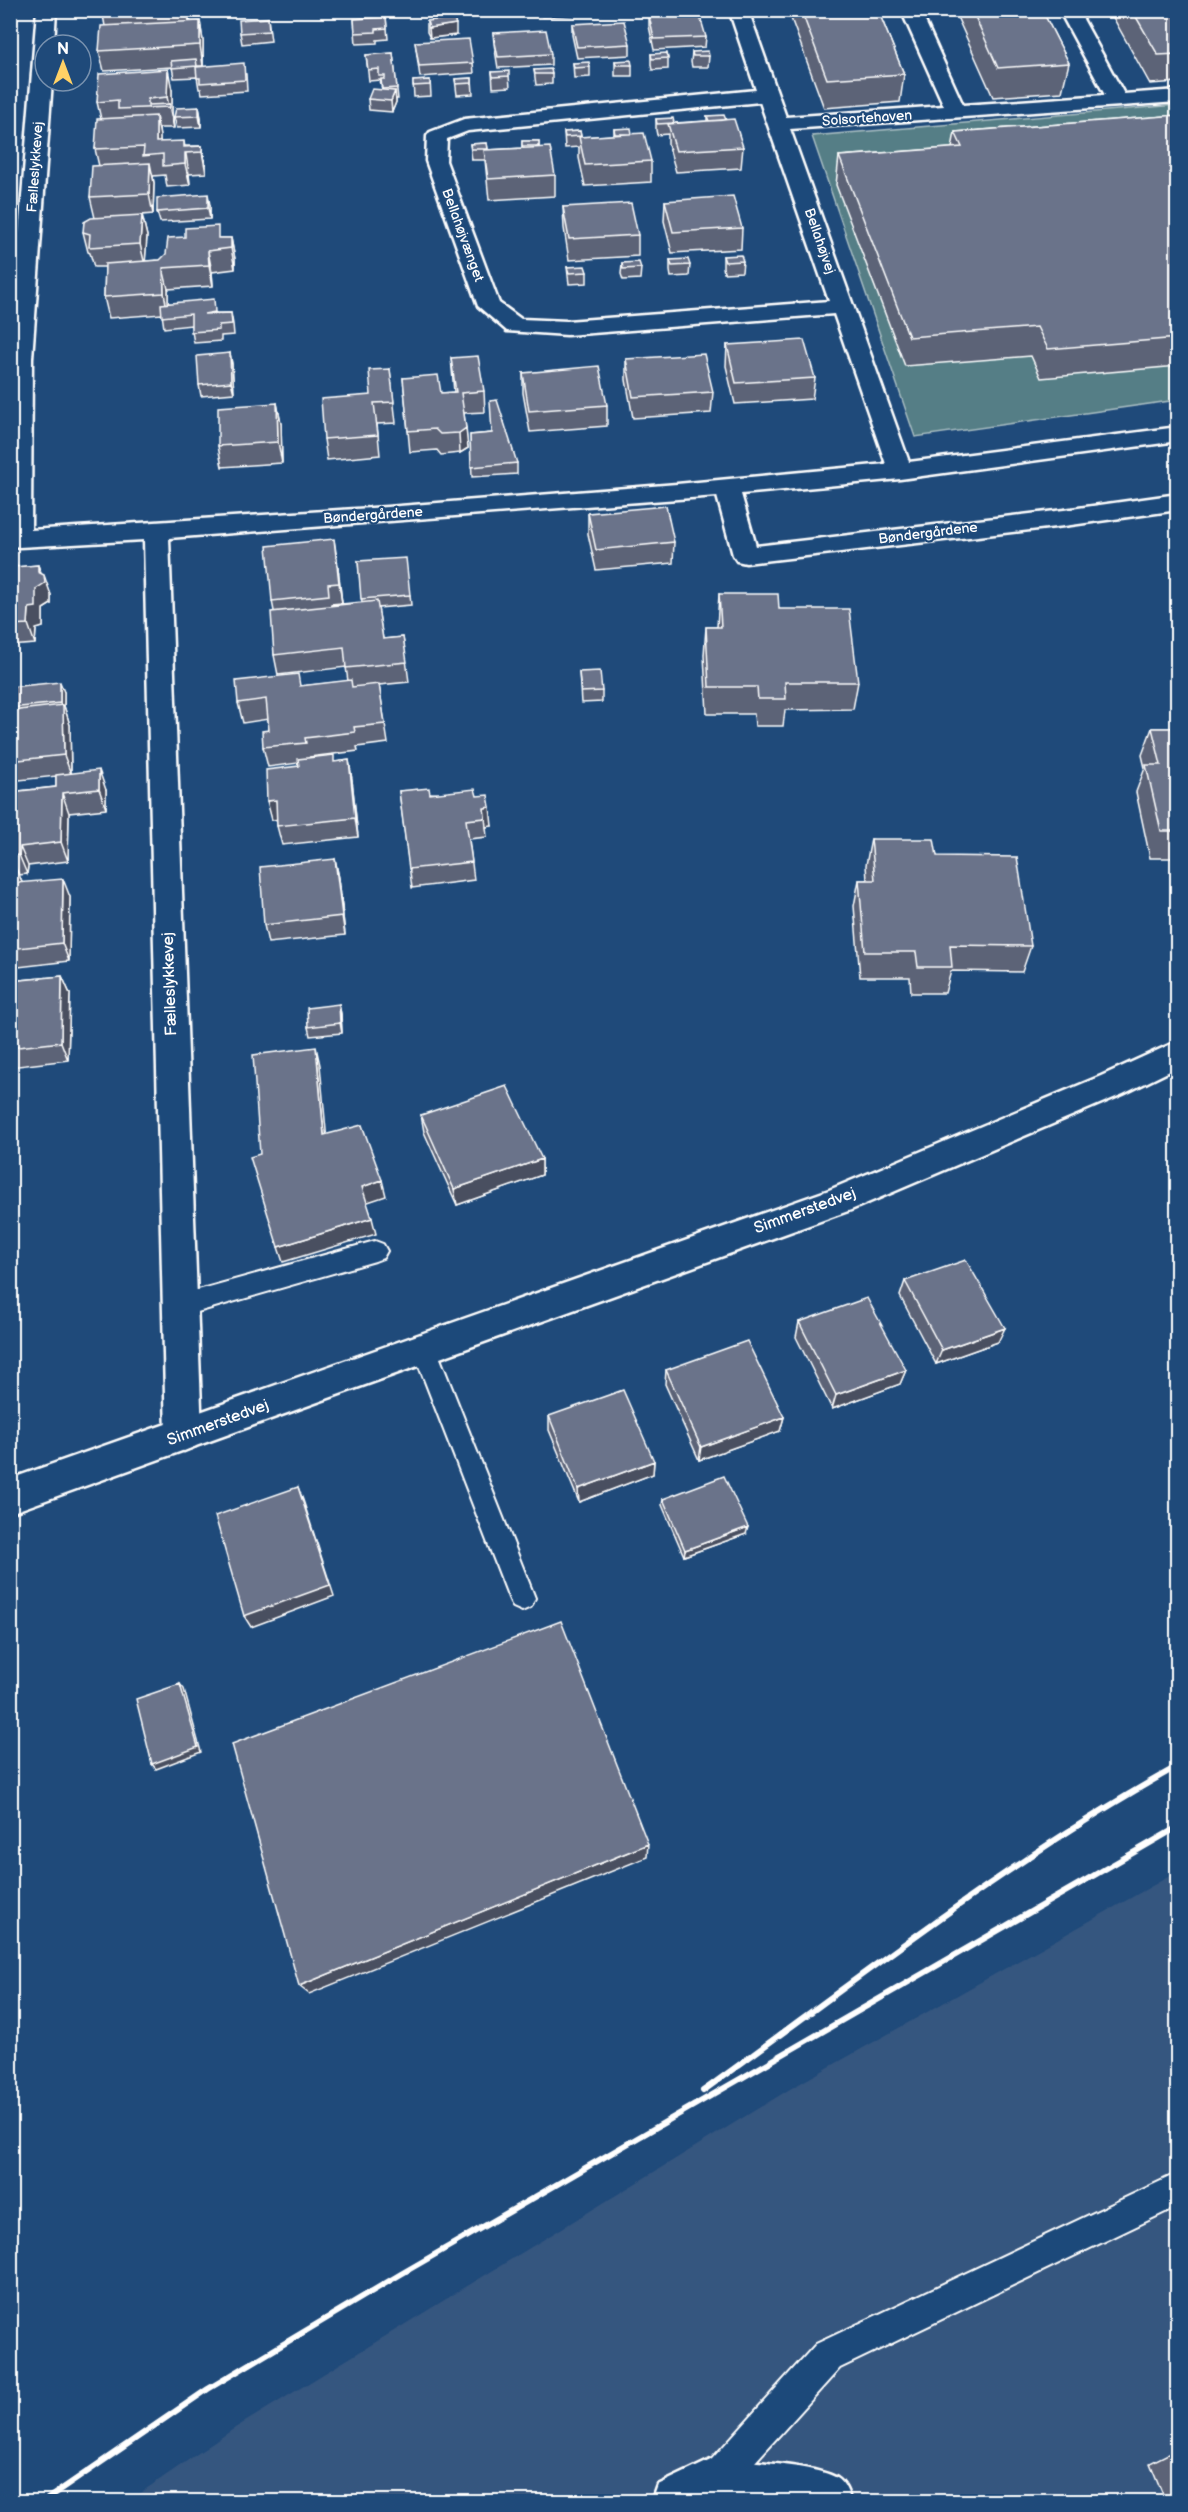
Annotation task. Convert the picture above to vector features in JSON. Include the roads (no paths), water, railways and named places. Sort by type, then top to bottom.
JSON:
[{"type":"street","name":"Fælleslykkevej","points":[[19,538],[16,358],[47,10]]},
{"type":"street","name":"Bellahøjvej","points":[[738,10],[900,471]]},
{"type":"street","points":[[910,10],[956,111]]},
{"type":"street","points":[[1068,10],[1118,100]]},
{"type":"street","name":"Bellahøjvænget","points":[[766,95],[464,125],[437,136],[436,161],[489,306],[514,326],[567,328],[843,307]]},
{"type":"street","name":"Solsortehaven","points":[[777,124],[1178,96]]},
{"type":"street","name":"Bøndergårdene","points":[[19,538],[156,532],[727,488],[900,471],[1178,434]]},
{"type":"street","name":"Bøndergårdene","points":[[727,488],[746,555],[1065,518],[1178,502]]},
{"type":"street","name":"Fælleslykkevej","points":[[156,532],[184,1435]]},
{"type":"street","name":"Simmerstedvej","points":[[10,1496],[840,1200],[1112,1085],[1178,1053]]},
{"type":"street","points":[[675,2502],[715,2481],[821,2495],[828,2502]]},
{"type":"lane","points":[[180,1306],[375,1251]]},
{"type":"lane","points":[[424,1348],[522,1599]]},
{"type":"lane","points":[[715,2481],[828,2356],[1178,2188]]},
{"type":"railway","points":[[703,2091],[877,1963],[995,1880],[1055,1840],[1178,1766]]},
{"type":"railway","points":[[43,2502],[208,2389],[401,2274],[1178,1827]]}]
